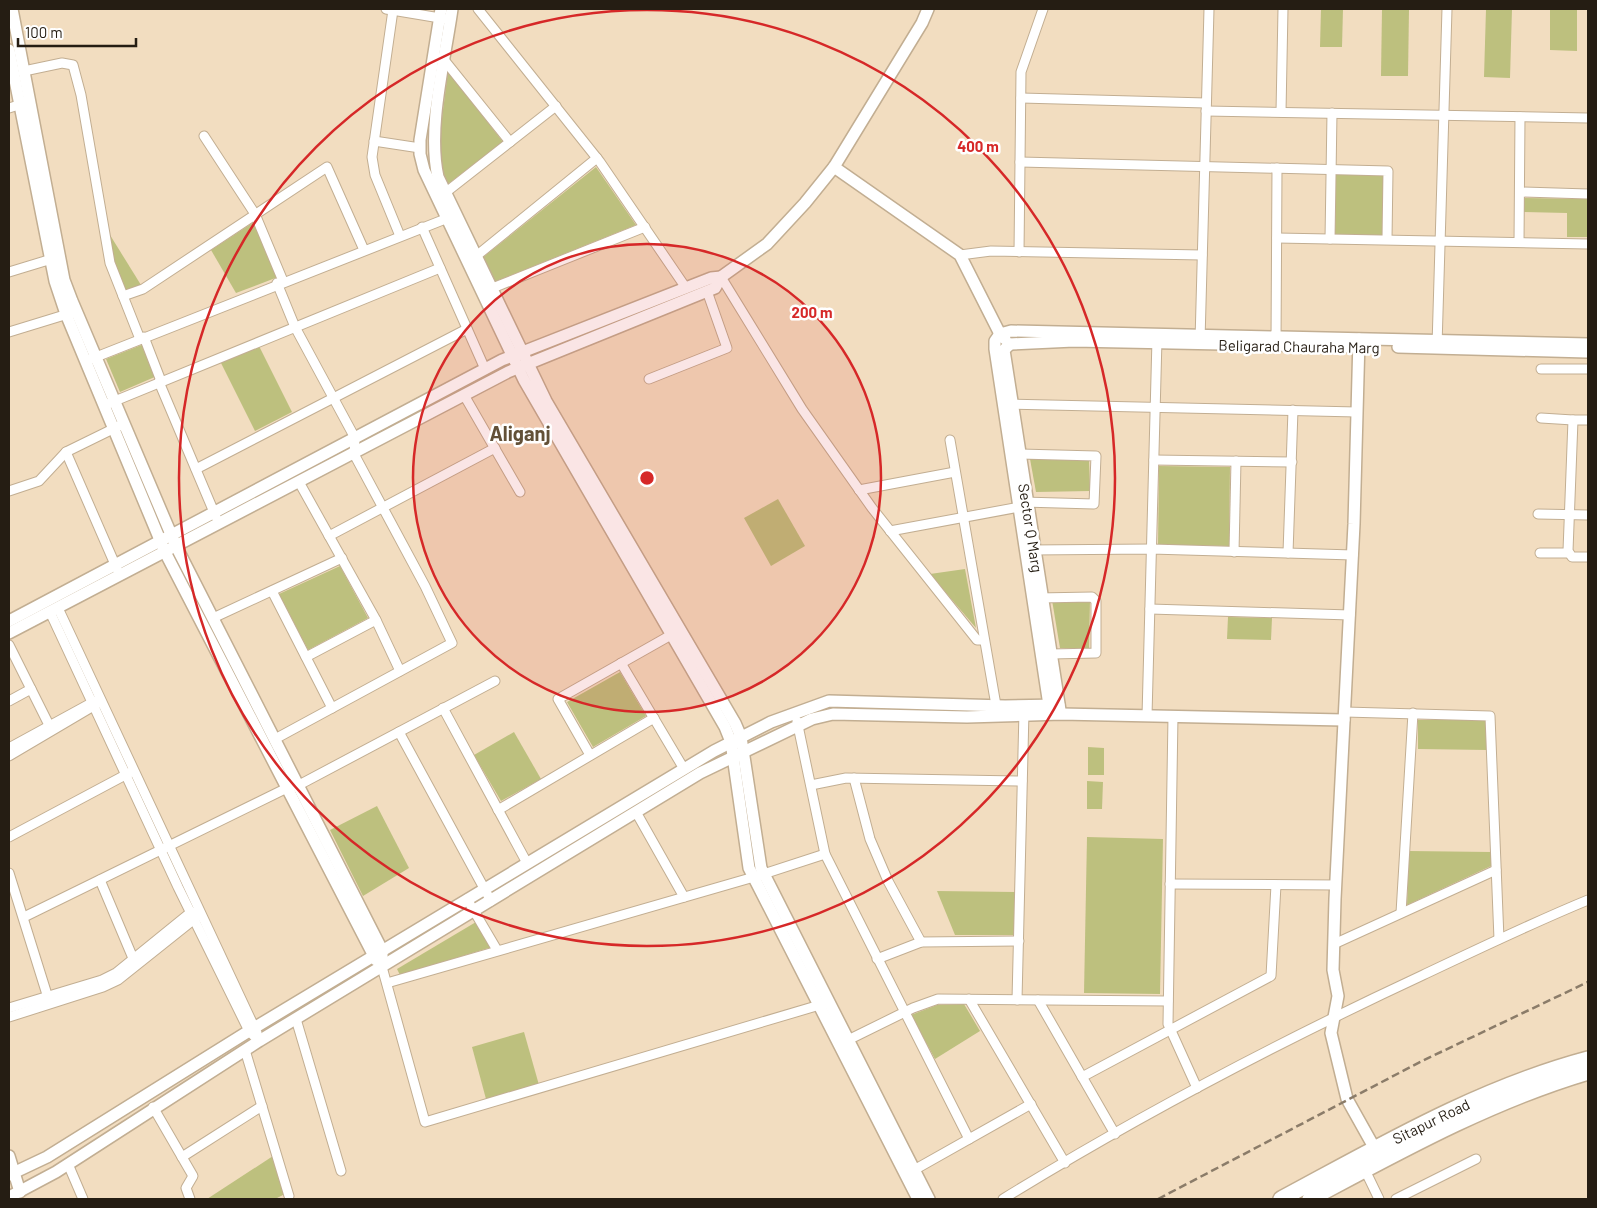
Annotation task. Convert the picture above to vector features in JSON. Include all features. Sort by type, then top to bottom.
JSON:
[{"type":"main road","name":"Sitapur Road","points":[[1281,1199],[1375,1149],[1504,1087],[1588,1059]]},
{"type":"main road","name":"Sitapur Road","points":[[1310,1199],[1471,1115],[1588,1072]]},
{"type":"street","points":[[12,9],[24,71],[19,105]]},
{"type":"street","points":[[400,236],[375,175],[372,158],[390,9],[446,14]]},
{"type":"street","points":[[478,9],[597,158],[686,288]]},
{"type":"street","points":[[174,541],[219,524],[523,366],[715,288],[721,278],[767,244],[805,203],[834,167],[922,23],[928,9]]},
{"type":"street","points":[[1019,252],[1021,72],[1042,9]]},
{"type":"street","points":[[1200,340],[1208,9]]},
{"type":"street","points":[[1281,112],[1283,9]]},
{"type":"street","points":[[1447,9],[1437,345],[1588,344]]},
{"type":"street","points":[[446,14],[444,61],[433,155],[451,216],[517,355],[546,401],[671,635],[724,727],[736,740]]},
{"type":"street","points":[[446,14],[420,148],[424,170],[475,257],[517,355]]},
{"type":"street","points":[[9,50],[19,105],[55,258],[64,280],[71,313],[110,403],[163,547],[287,788],[377,953]]},
{"type":"street","points":[[444,61],[510,142]]},
{"type":"street","points":[[24,71],[62,63],[73,65],[81,95],[110,263],[219,524]]},
{"type":"street","points":[[1021,98],[1281,112],[1588,118]]},
{"type":"street","points":[[445,193],[556,106]]},
{"type":"street","points":[[1330,239],[1332,113]]},
{"type":"street","points":[[1519,242],[1520,117]]},
{"type":"street","points":[[204,136],[255,214],[295,327],[355,438],[354,454],[452,643],[275,739]]},
{"type":"street","points":[[374,140],[420,148]]},
{"type":"street","points":[[475,257],[597,158]]},
{"type":"street","points":[[1020,162],[1388,171],[1388,239]]},
{"type":"street","points":[[123,296],[143,289],[327,167],[364,250]]},
{"type":"street","points":[[834,167],[960,255],[1000,334],[1010,344]]},
{"type":"street","points":[[1276,342],[1277,168]]},
{"type":"street","points":[[1520,192],[1588,194]]},
{"type":"street","points":[[91,359],[280,282],[451,216]]},
{"type":"street","points":[[422,227],[485,369]]},
{"type":"street","points":[[490,289],[645,227]]},
{"type":"street","points":[[1277,238],[1588,244]]},
{"type":"street","points":[[960,255],[992,252],[1202,255]]},
{"type":"street","points":[[9,272],[55,258]]},
{"type":"street","points":[[110,403],[440,268]]},
{"type":"street","points":[[9,633],[54,610],[118,571],[174,541],[215,513],[485,369],[711,278],[721,278]]},
{"type":"street","points":[[721,278],[802,409],[859,490],[977,640],[984,640]]},
{"type":"street","points":[[649,379],[727,348],[707,291]]},
{"type":"street","points":[[9,332],[71,313]]},
{"type":"street","points":[[196,470],[333,397],[467,329]]},
{"type":"street","points":[[1054,709],[1008,404],[995,349],[995,341],[1000,334],[1011,331],[1157,339],[1146,716]]},
{"type":"street","name":"Beligarad Chauraha Marg","points":[[1010,344],[1157,339],[1437,345],[1588,352]]},
{"type":"street","points":[[1359,343],[1353,555],[1333,970],[1338,996],[1331,1033],[1347,1099],[1375,1149]]},
{"type":"street","name":"Sector Q Marg","points":[[1010,344],[1004,350],[1008,404],[1020,454],[1023,505]]},
{"type":"street","points":[[1541,368],[1588,369]]},
{"type":"street","points":[[464,395],[520,492]]},
{"type":"street","points":[[1008,404],[1357,412]]},
{"type":"street","points":[[1288,553],[1293,410]]},
{"type":"street","points":[[1541,418],[1588,420]]},
{"type":"street","points":[[1569,553],[1573,420]]},
{"type":"street","points":[[9,491],[39,481],[66,452],[119,426]]},
{"type":"street","points":[[119,426],[174,541],[299,785],[377,953],[425,1122],[823,1004]]},
{"type":"street","points":[[950,440],[997,711]]},
{"type":"street","points":[[329,536],[495,448]]},
{"type":"street","points":[[66,452],[118,571]]},
{"type":"street","points":[[890,531],[1023,505],[1094,504],[1096,456],[1020,454]]},
{"type":"street","points":[[1154,460],[1292,462]]},
{"type":"street","points":[[1234,552],[1236,461]]},
{"type":"street","points":[[859,490],[955,472]]},
{"type":"street","points":[[299,482],[376,620],[400,672]]},
{"type":"street","points":[[603,508],[736,740],[754,827],[759,875],[918,1199]]},
{"type":"street","points":[[1538,514],[1588,515]]},
{"type":"street","points":[[1030,550],[1151,549],[1353,555]]},
{"type":"street","points":[[1540,553],[1569,553],[1572,556],[1588,557]]},
{"type":"street","points":[[213,618],[342,558]]},
{"type":"street","points":[[9,621],[118,571]]},
{"type":"street","points":[[272,590],[332,708]]},
{"type":"street","points":[[1037,598],[1092,597],[1096,601],[1096,653],[1051,654]]},
{"type":"street","points":[[1037,598],[1051,654],[1054,709]]},
{"type":"street","points":[[54,610],[195,915],[259,1041]]},
{"type":"street","points":[[1150,610],[1350,615]]},
{"type":"street","points":[[306,656],[376,620]]},
{"type":"street","points":[[590,754],[558,699],[671,635]]},
{"type":"street","points":[[9,645],[50,729]]},
{"type":"street","points":[[621,663],[684,769]]},
{"type":"street","points":[[24,917],[287,788],[299,785],[495,681]]},
{"type":"street","points":[[9,701],[31,689]]},
{"type":"street","points":[[11,1174],[48,1156],[467,898],[736,740],[795,713],[829,701],[997,711]]},
{"type":"street","points":[[9,752],[96,703]]},
{"type":"street","points":[[443,708],[526,863]]},
{"type":"street","points":[[9,1197],[22,1195],[153,1107],[700,772],[798,725],[812,719],[833,714],[1054,709],[1146,716],[1413,714],[1490,716],[1499,939]]},
{"type":"street","points":[[1018,1000],[1024,710]]},
{"type":"street","points":[[795,713],[825,854],[969,1139]]},
{"type":"street","points":[[1401,913],[1413,714]]},
{"type":"street","points":[[1173,716],[1168,1001],[1170,1030],[1197,1088]]},
{"type":"street","points":[[498,810],[590,754],[654,718]]},
{"type":"street","points":[[399,732],[492,901]]},
{"type":"street","points":[[9,836],[129,772]]},
{"type":"street","points":[[810,785],[854,778],[1022,781]]},
{"type":"street","points":[[854,778],[870,839],[888,881],[921,942]]},
{"type":"street","points":[[636,812],[684,897]]},
{"type":"street","points":[[387,983],[825,854]]},
{"type":"street","points":[[1334,944],[1496,870]]},
{"type":"street","points":[[9,873],[49,1000]]},
{"type":"street","points":[[100,880],[135,962]]},
{"type":"street","points":[[1170,884],[1336,885]]},
{"type":"street","points":[[1082,1076],[1271,976],[1276,885]]},
{"type":"street","points":[[467,898],[497,950]]},
{"type":"street","points":[[1003,1199],[1197,1088],[1334,1016],[1588,900]]},
{"type":"street","points":[[9,1017],[116,973],[135,962],[195,915]]},
{"type":"street","points":[[877,959],[921,942],[1019,941]]},
{"type":"street","points":[[848,1040],[904,1012],[938,999],[1168,1001]]},
{"type":"street","points":[[969,999],[1065,1163]]},
{"type":"street","points":[[9,1008],[49,1000]]},
{"type":"street","points":[[1038,1000],[1115,1134]]},
{"type":"street","points":[[823,1004],[848,1040],[929,1199]]},
{"type":"street","points":[[296,1019],[341,1171]]},
{"type":"street","points":[[245,1050],[289,1196]]},
{"type":"street","points":[[914,1170],[1031,1104]]},
{"type":"street","points":[[182,1157],[262,1106]]},
{"type":"street","points":[[153,1107],[193,1176],[186,1188],[190,1199]]},
{"type":"street","points":[[9,1156],[11,1174],[22,1195]]},
{"type":"street","points":[[1396,1199],[1476,1159]]},
{"type":"street","points":[[68,1164],[83,1199]]},
{"type":"street","points":[[1365,1170],[1379,1199]]},
{"type":"green space","points":[[1321,9],[1343,9],[1342,47],[1320,47]]},
{"type":"green space","points":[[1382,9],[1409,9],[1408,76],[1381,76]]},
{"type":"green space","points":[[1486,9],[1512,9],[1510,78],[1484,77]]},
{"type":"green space","points":[[1550,9],[1577,9],[1577,51],[1550,50]]},
{"type":"green space","points":[[448,71],[503,142],[448,184],[437,157]]},
{"type":"green space","points":[[596,167],[636,225],[494,282],[482,258]]},
{"type":"green space","points":[[1336,174],[1384,175],[1382,236],[1335,235]]},
{"type":"green space","points":[[1524,198],[1588,199],[1588,237],[1567,237],[1567,213],[1524,212]]},
{"type":"green space","points":[[254,222],[278,277],[236,293],[211,250]]},
{"type":"green space","points":[[110,235],[141,285],[125,291],[115,267]]},
{"type":"green space","points":[[144,344],[157,376],[120,392],[106,359]]},
{"type":"green space","points":[[259,346],[292,412],[255,431],[220,361]]},
{"type":"green space","points":[[1089,458],[1090,491],[1036,492],[1030,459]]},
{"type":"green space","points":[[1159,466],[1230,467],[1229,546],[1158,545]]},
{"type":"green space","points":[[778,499],[805,546],[771,566],[744,518]]},
{"type":"green space","points":[[340,566],[368,618],[308,650],[279,594]]},
{"type":"green space","points":[[965,569],[976,628],[930,574]]},
{"type":"green space","points":[[1052,600],[1090,600],[1089,649],[1060,648]]},
{"type":"green space","points":[[1228,617],[1272,618],[1271,640],[1227,639]]},
{"type":"green space","points":[[620,672],[646,716],[593,747],[567,702]]},
{"type":"green space","points":[[1418,720],[1487,720],[1487,750],[1418,749]]},
{"type":"green space","points":[[514,732],[541,779],[501,801],[474,755]]},
{"type":"green space","points":[[1088,747],[1104,748],[1104,775],[1088,775]]},
{"type":"green space","points":[[1087,781],[1103,782],[1102,809],[1087,809]]},
{"type":"green space","points":[[377,806],[409,868],[363,896],[330,830]]},
{"type":"green space","points":[[1087,837],[1163,839],[1160,994],[1084,993]]},
{"type":"green space","points":[[1409,851],[1491,852],[1491,866],[1407,905]]},
{"type":"green space","points":[[937,891],[1015,892],[1015,935],[955,935]]},
{"type":"green space","points":[[476,922],[492,947],[400,975],[397,969]]},
{"type":"green space","points":[[964,1004],[980,1031],[935,1059],[911,1015],[937,1005]]},
{"type":"green space","points":[[524,1032],[539,1085],[486,1099],[472,1047]]},
{"type":"green space","points":[[273,1156],[285,1194],[275,1199],[207,1199]]},
{"type":"railway","points":[[1158,1199],[1422,1061],[1588,982]]},
{"type":"district","name":"Aliganj","points":[[520,433]]}]
